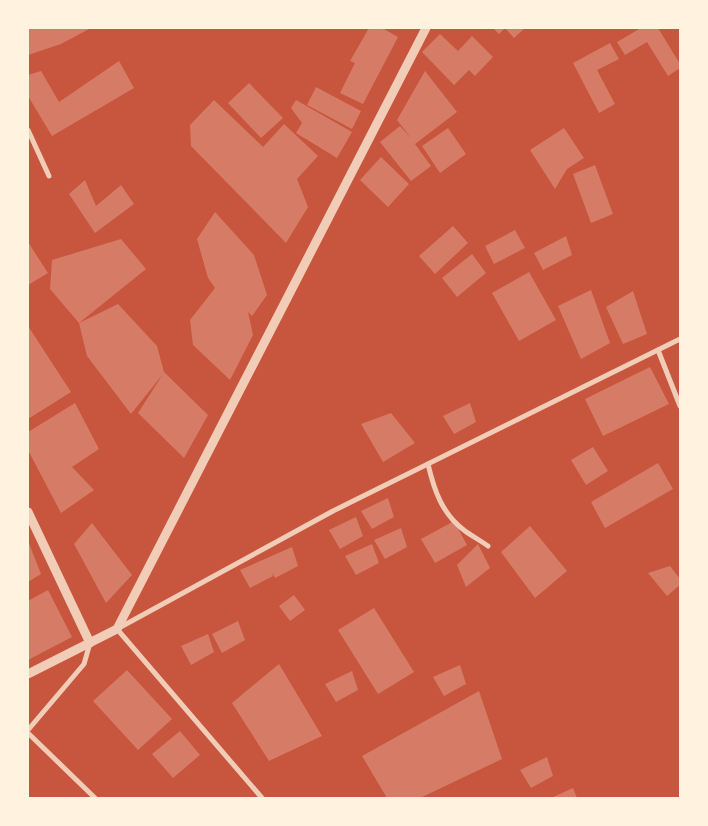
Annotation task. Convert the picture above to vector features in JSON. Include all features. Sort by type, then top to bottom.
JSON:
[{"type":"street","points":[[117,629],[426,28]]},
{"type":"street","points":[[28,130],[49,176]]},
{"type":"street","points":[[28,674],[117,629],[333,511],[680,339]]},
{"type":"street","points":[[658,350],[680,406]]},
{"type":"street","points":[[428,464],[434,488],[448,514],[464,530],[488,546]]},
{"type":"street","points":[[28,512],[90,643],[84,664],[28,732],[95,798]]},
{"type":"street","points":[[117,629],[262,798]]},
{"type":"building","points":[[28,28],[91,28],[61,44],[28,55]]},
{"type":"building","points":[[369,28],[382,28],[398,37],[363,104],[340,93],[355,63],[350,61]]},
{"type":"building","points":[[493,28],[505,28],[499,34]]},
{"type":"building","points":[[505,28],[525,28],[514,38]]},
{"type":"building","points":[[641,28],[658,28],[680,64],[680,68],[668,76],[647,42],[625,55],[617,42]]},
{"type":"building","points":[[440,34],[458,51],[472,36],[493,57],[475,76],[469,70],[454,85],[422,52]]},
{"type":"building","points":[[610,43],[619,59],[597,70],[615,104],[599,113],[573,63]]},
{"type":"building","points":[[119,61],[134,88],[52,136],[28,96],[28,75],[41,71],[59,102]]},
{"type":"building","points":[[425,71],[457,112],[415,144],[431,166],[411,181],[380,142],[400,126],[411,138],[397,120]]},
{"type":"building","points":[[249,83],[283,118],[261,138],[228,103]]},
{"type":"building","points":[[316,87],[361,111],[352,129],[307,105]]},
{"type":"building","points":[[214,100],[263,147],[284,124],[318,156],[297,179],[308,207],[286,243],[191,146],[190,125]]},
{"type":"building","points":[[296,100],[352,132],[337,158],[296,133],[302,123],[291,108]]},
{"type":"building","points":[[448,128],[466,154],[440,173],[422,146]]},
{"type":"building","points":[[564,128],[584,158],[567,169],[555,189],[530,150]]},
{"type":"building","points":[[381,157],[409,184],[388,207],[360,180]]},
{"type":"building","points":[[595,165],[613,214],[591,223],[573,174]]},
{"type":"building","points":[[85,180],[96,206],[121,185],[134,204],[95,233],[69,194]]},
{"type":"building","points":[[215,212],[254,255],[267,295],[252,316],[248,312],[253,335],[230,380],[193,345],[190,320],[215,288],[208,278],[197,239]]},
{"type":"building","points":[[453,226],[468,243],[435,274],[419,256]]},
{"type":"building","points":[[515,230],[525,248],[494,264],[485,246]]},
{"type":"building","points":[[566,236],[572,255],[543,270],[534,253]]},
{"type":"building","points":[[121,239],[146,269],[79,323],[50,289],[52,260]]},
{"type":"building","points":[[28,242],[48,273],[28,285]]},
{"type":"building","points":[[472,254],[486,273],[457,297],[442,278]]},
{"type":"building","points":[[529,272],[556,320],[519,341],[492,293]]},
{"type":"building","points":[[591,290],[610,343],[581,359],[558,306]]},
{"type":"building","points":[[633,291],[647,334],[623,344],[606,307]]},
{"type":"building","points":[[118,304],[157,346],[164,372],[208,415],[184,458],[138,413],[163,374],[131,414],[87,356],[79,323]]},
{"type":"building","points":[[28,326],[71,392],[28,419]]},
{"type":"building","points":[[650,367],[669,404],[603,436],[585,399]]},
{"type":"building","points":[[75,403],[99,449],[72,467],[94,490],[61,513],[28,450],[28,432]]},
{"type":"building","points":[[470,403],[476,422],[454,434],[443,416]]},
{"type":"building","points":[[391,413],[415,443],[383,462],[361,424]]},
{"type":"building","points":[[593,447],[608,471],[586,485],[571,460]]},
{"type":"building","points":[[658,463],[673,489],[605,528],[591,502]]},
{"type":"building","points":[[388,498],[394,517],[372,529],[361,511]]},
{"type":"building","points":[[356,517],[363,536],[340,549],[329,530]]},
{"type":"building","points":[[454,521],[467,545],[435,563],[421,539]]},
{"type":"building","points":[[92,523],[132,575],[106,603],[74,544]]},
{"type":"building","points":[[530,526],[567,571],[535,598],[501,552]]},
{"type":"building","points":[[401,528],[407,547],[385,559],[374,540]]},
{"type":"building","points":[[28,541],[41,574],[28,582]]},
{"type":"building","points":[[372,544],[379,563],[356,575],[345,556]]},
{"type":"building","points":[[478,544],[490,568],[466,587],[457,565]]},
{"type":"building","points":[[292,547],[298,566],[275,578],[272,572],[273,576],[250,588],[240,570]]},
{"type":"building","points":[[670,566],[680,579],[680,585],[667,596],[648,573]]},
{"type":"building","points":[[48,590],[72,637],[28,660],[28,601]]},
{"type":"building","points":[[294,595],[305,610],[290,621],[279,606]]},
{"type":"building","points":[[374,608],[414,672],[378,694],[338,630]]},
{"type":"building","points":[[238,621],[245,640],[222,653],[212,634]]},
{"type":"building","points":[[208,634],[214,652],[191,665],[181,646]]},
{"type":"building","points":[[279,664],[322,736],[269,761],[232,703]]},
{"type":"building","points":[[460,665],[466,684],[444,696],[433,677]]},
{"type":"building","points":[[127,670],[172,719],[138,750],[93,701]]},
{"type":"building","points":[[352,671],[358,690],[336,702],[325,684]]},
{"type":"building","points":[[479,691],[502,759],[420,798],[387,798],[362,756]]},
{"type":"building","points":[[180,731],[200,755],[173,778],[152,754]]},
{"type":"building","points":[[547,757],[553,776],[531,788],[520,770]]},
{"type":"building","points":[[573,788],[577,798],[551,798]]}]
